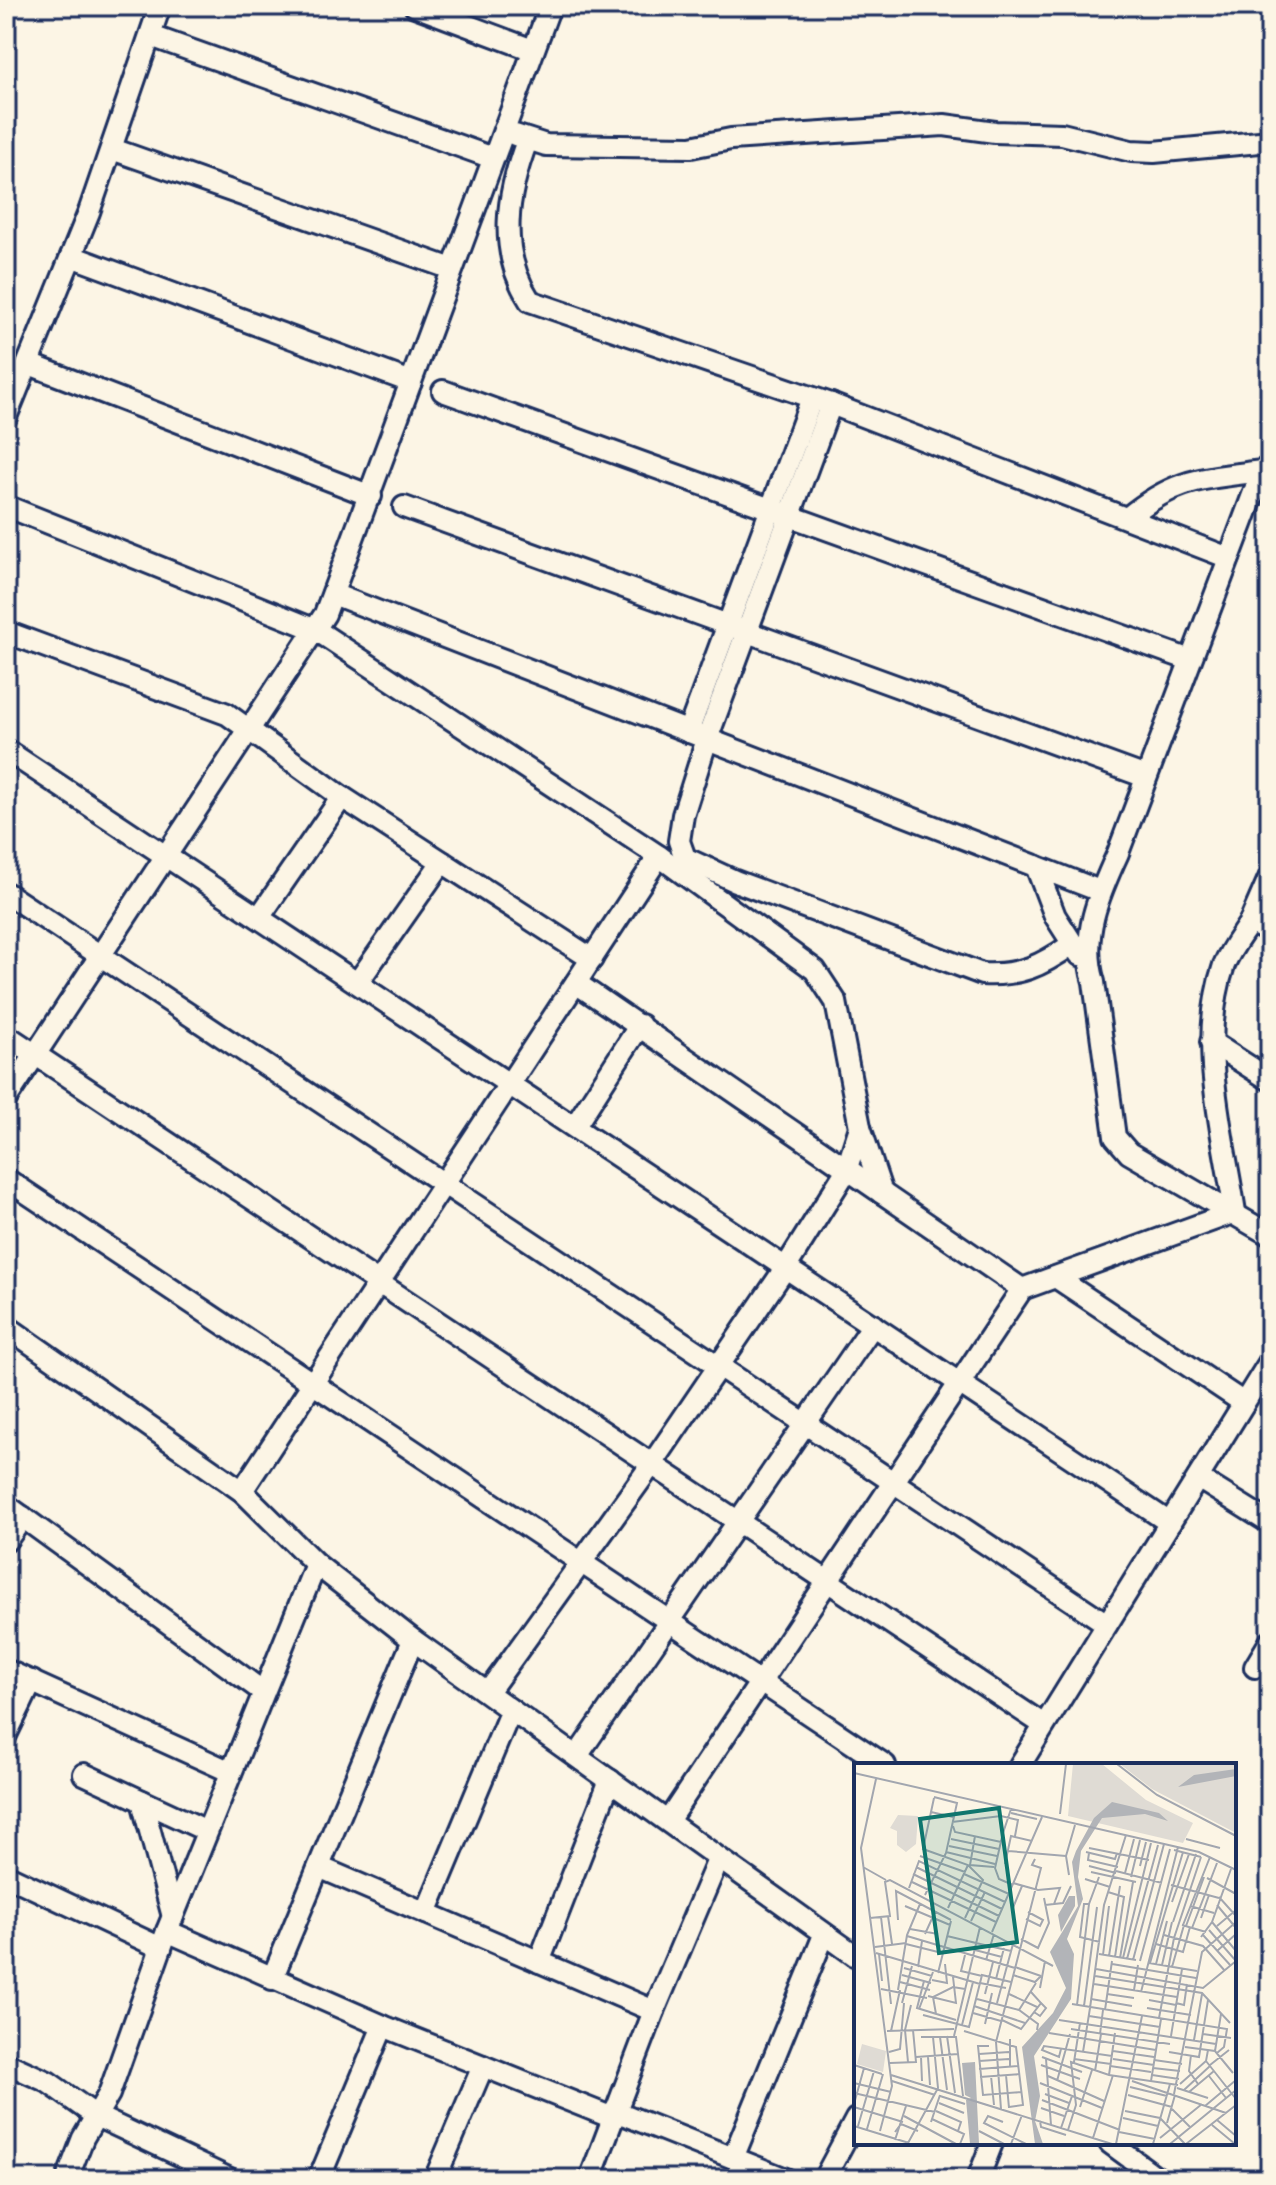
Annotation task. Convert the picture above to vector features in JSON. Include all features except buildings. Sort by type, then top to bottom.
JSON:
[{"type":"street","points":[[6,417],[112,149],[160,6]]},
{"type":"street","points":[[415,6],[533,50]]},
{"type":"street","points":[[6,1099],[316,630],[371,496],[550,6]]},
{"type":"street","points":[[151,36],[493,158]]},
{"type":"street","points":[[504,130],[527,141],[546,145],[691,147],[731,139],[944,125],[995,132],[1062,134],[1131,151],[1154,152],[1270,141]]},
{"type":"street","points":[[527,141],[512,180],[508,239],[521,286],[530,301],[821,401],[1229,558]]},
{"type":"street","points":[[112,149],[452,269]]},
{"type":"street","points":[[71,256],[411,382]]},
{"type":"street","points":[[29,364],[371,496]]},
{"type":"street","points":[[443,391],[1190,660]]},
{"type":"street","points":[[821,401],[697,736],[679,841],[685,858],[701,867],[982,974],[1011,976],[1042,966],[1071,945]]},
{"type":"street","points":[[1127,518],[1157,493],[1194,480],[1266,468]]},
{"type":"street","points":[[1266,468],[1100,891],[1090,936],[1089,964],[1115,1137],[1129,1153],[1270,1235]]},
{"type":"street","points":[[6,506],[316,630],[659,856],[815,970],[836,1002],[860,1127],[882,1193]]},
{"type":"street","points":[[404,507],[1146,777]]},
{"type":"street","points":[[333,594],[1100,891]]},
{"type":"street","points":[[6,632],[203,702],[248,729],[342,797],[592,959]]},
{"type":"street","points":[[6,750],[1170,1523]]},
{"type":"street","points":[[260,916],[342,797]]},
{"type":"street","points":[[242,1491],[659,856]]},
{"type":"street","points":[[358,982],[442,862]]},
{"type":"street","points":[[1036,866],[1055,916],[1071,945],[1089,964]]},
{"type":"street","points":[[1235,1212],[1211,1042],[1225,964],[1250,922],[1270,876]]},
{"type":"street","points":[[6,893],[1107,1624]]},
{"type":"street","points":[[1250,922],[1270,932]]},
{"type":"street","points":[[576,983],[1022,1289]]},
{"type":"street","points":[[575,1126],[640,1025]]},
{"type":"street","points":[[6,1035],[1044,1725]]},
{"type":"street","points":[[1211,1042],[1270,1080]]},
{"type":"street","points":[[488,1692],[583,1564],[786,1267],[846,1171],[860,1127]]},
{"type":"street","points":[[6,1179],[882,1763]]},
{"type":"street","points":[[668,1821],[1022,1289],[1235,1212]]},
{"type":"street","points":[[1057,1278],[1244,1403]]},
{"type":"street","points":[[577,1756],[873,1325]]},
{"type":"street","points":[[6,1326],[242,1491],[316,1564],[413,1640],[854,1955]]},
{"type":"street","points":[[1021,1763],[1270,1361]]},
{"type":"street","points":[[1198,1478],[1270,1523]]},
{"type":"street","points":[[6,1541],[14,1511],[262,1691]]},
{"type":"street","points":[[67,2179],[109,2094],[167,1932],[316,1564]]},
{"type":"street","points":[[272,1979],[413,1640]]},
{"type":"street","points":[[1255,1667],[1270,1642]]},
{"type":"street","points":[[6,1670],[231,1772]]},
{"type":"street","points":[[6,1735],[32,1681]]},
{"type":"street","points":[[426,1913],[511,1710]]},
{"type":"street","points":[[84,1774],[207,1831]]},
{"type":"street","points":[[539,1962],[610,1780]]},
{"type":"street","points":[[142,1801],[167,1932]]},
{"type":"street","points":[[590,2179],[654,2011],[718,1860]]},
{"type":"street","points":[[319,1867],[654,2011]]},
{"type":"street","points":[[6,1875],[31,1889],[167,1932],[483,2066],[786,2179]]},
{"type":"street","points":[[6,1890],[31,1889]]},
{"type":"street","points":[[733,2158],[824,1935]]},
{"type":"street","points":[[319,2179],[383,2026]]},
{"type":"street","points":[[6,2063],[48,2082],[96,2116],[200,2172],[230,2179]]},
{"type":"street","points":[[435,2179],[483,2066]]},
{"type":"street","points":[[824,2179],[854,2123]]},
{"type":"street","points":[[978,2179],[991,2145]]},
{"type":"street","points":[[1113,2145],[1159,2179]]}]
